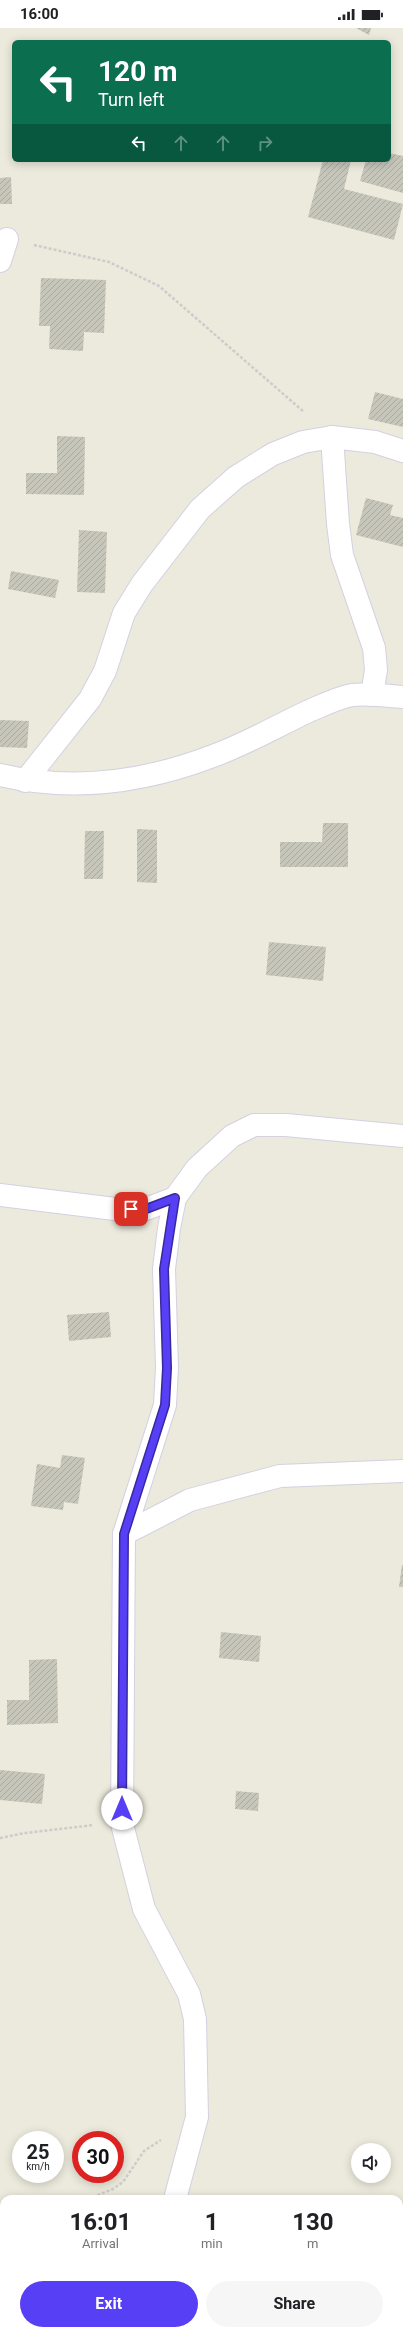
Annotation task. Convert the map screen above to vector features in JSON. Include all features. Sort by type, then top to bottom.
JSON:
[{"type":"street","points":[[0,261],[7,239]]},
{"type":"street","points":[[332,437],[338,524],[342,555],[374,648],[376,670],[372,695]]},
{"type":"street","points":[[25,781],[90,699],[104,671],[124,613],[142,584],[200,509],[236,476],[273,454],[303,442],[332,437],[375,442],[403,451]]},
{"type":"street","points":[[0,775],[25,781],[78,784],[125,781],[158,774],[214,756],[328,703],[351,695],[403,697]]},
{"type":"street","points":[[177,2195],[197,2116],[195,2019],[189,1994],[144,1909],[122,1824],[124,1534],[165,1405],[167,1368],[164,1269],[175,1198],[197,1168],[232,1136],[254,1125],[293,1126],[403,1136]]},
{"type":"street","points":[[0,1195],[115,1209],[146,1209],[175,1198]]},
{"type":"street","points":[[124,1534],[190,1500],[280,1476],[403,1471]]},
{"type":"path","points":[[7,239],[109,262],[160,286],[332,437]]},
{"type":"path","points":[[0,1838],[70,1827],[122,1824]]},
{"type":"path","points":[[98,2195],[113,2189],[122,2182],[144,2151],[197,2116]]},
{"type":"building","points":[[356,28],[371,28],[369,35]]},
{"type":"building","points":[[391,153],[403,156],[403,193],[360,181],[365,162],[391,162]]},
{"type":"building","points":[[322,162],[351,162],[344,189],[403,204],[394,240],[308,217]]},
{"type":"building","points":[[11,177],[12,204],[0,204],[0,178]]},
{"type":"building","points":[[41,278],[106,280],[104,333],[84,332],[83,351],[49,349],[50,326],[39,326]]},
{"type":"building","points":[[375,392],[403,399],[403,427],[368,419]]},
{"type":"building","points":[[57,436],[85,437],[84,495],[26,494],[26,473],[57,473]]},
{"type":"building","points":[[366,498],[393,505],[390,515],[403,518],[403,547],[356,535]]},
{"type":"building","points":[[79,530],[107,532],[105,593],[77,592]]},
{"type":"building","points":[[11,571],[59,580],[55,598],[8,589]]},
{"type":"building","points":[[0,720],[29,721],[27,748],[0,747]]},
{"type":"building","points":[[323,823],[348,823],[348,867],[280,867],[280,842],[322,842]]},
{"type":"building","points":[[137,829],[157,830],[157,883],[137,882]]},
{"type":"building","points":[[85,831],[104,831],[103,879],[84,879]]},
{"type":"building","points":[[269,942],[326,947],[323,981],[266,975]]},
{"type":"building","points":[[109,1312],[111,1337],[69,1341],[67,1315]]},
{"type":"building","points":[[62,1455],[85,1458],[78,1504],[64,1502],[63,1510],[31,1506],[37,1464],[60,1468]]},
{"type":"building","points":[[402,1565],[403,1587],[399,1587]]},
{"type":"building","points":[[221,1632],[261,1636],[259,1662],[219,1658]]},
{"type":"building","points":[[57,1659],[58,1723],[7,1725],[7,1700],[29,1700],[29,1660]]},
{"type":"building","points":[[0,1770],[45,1774],[42,1804],[0,1800]]},
{"type":"building","points":[[236,1791],[259,1793],[258,1811],[235,1809]]},
{"type":"route","points":[[122,1809],[124,1534],[165,1405],[167,1368],[164,1269],[169,1228],[175,1198],[146,1209],[131,1209]]}]
